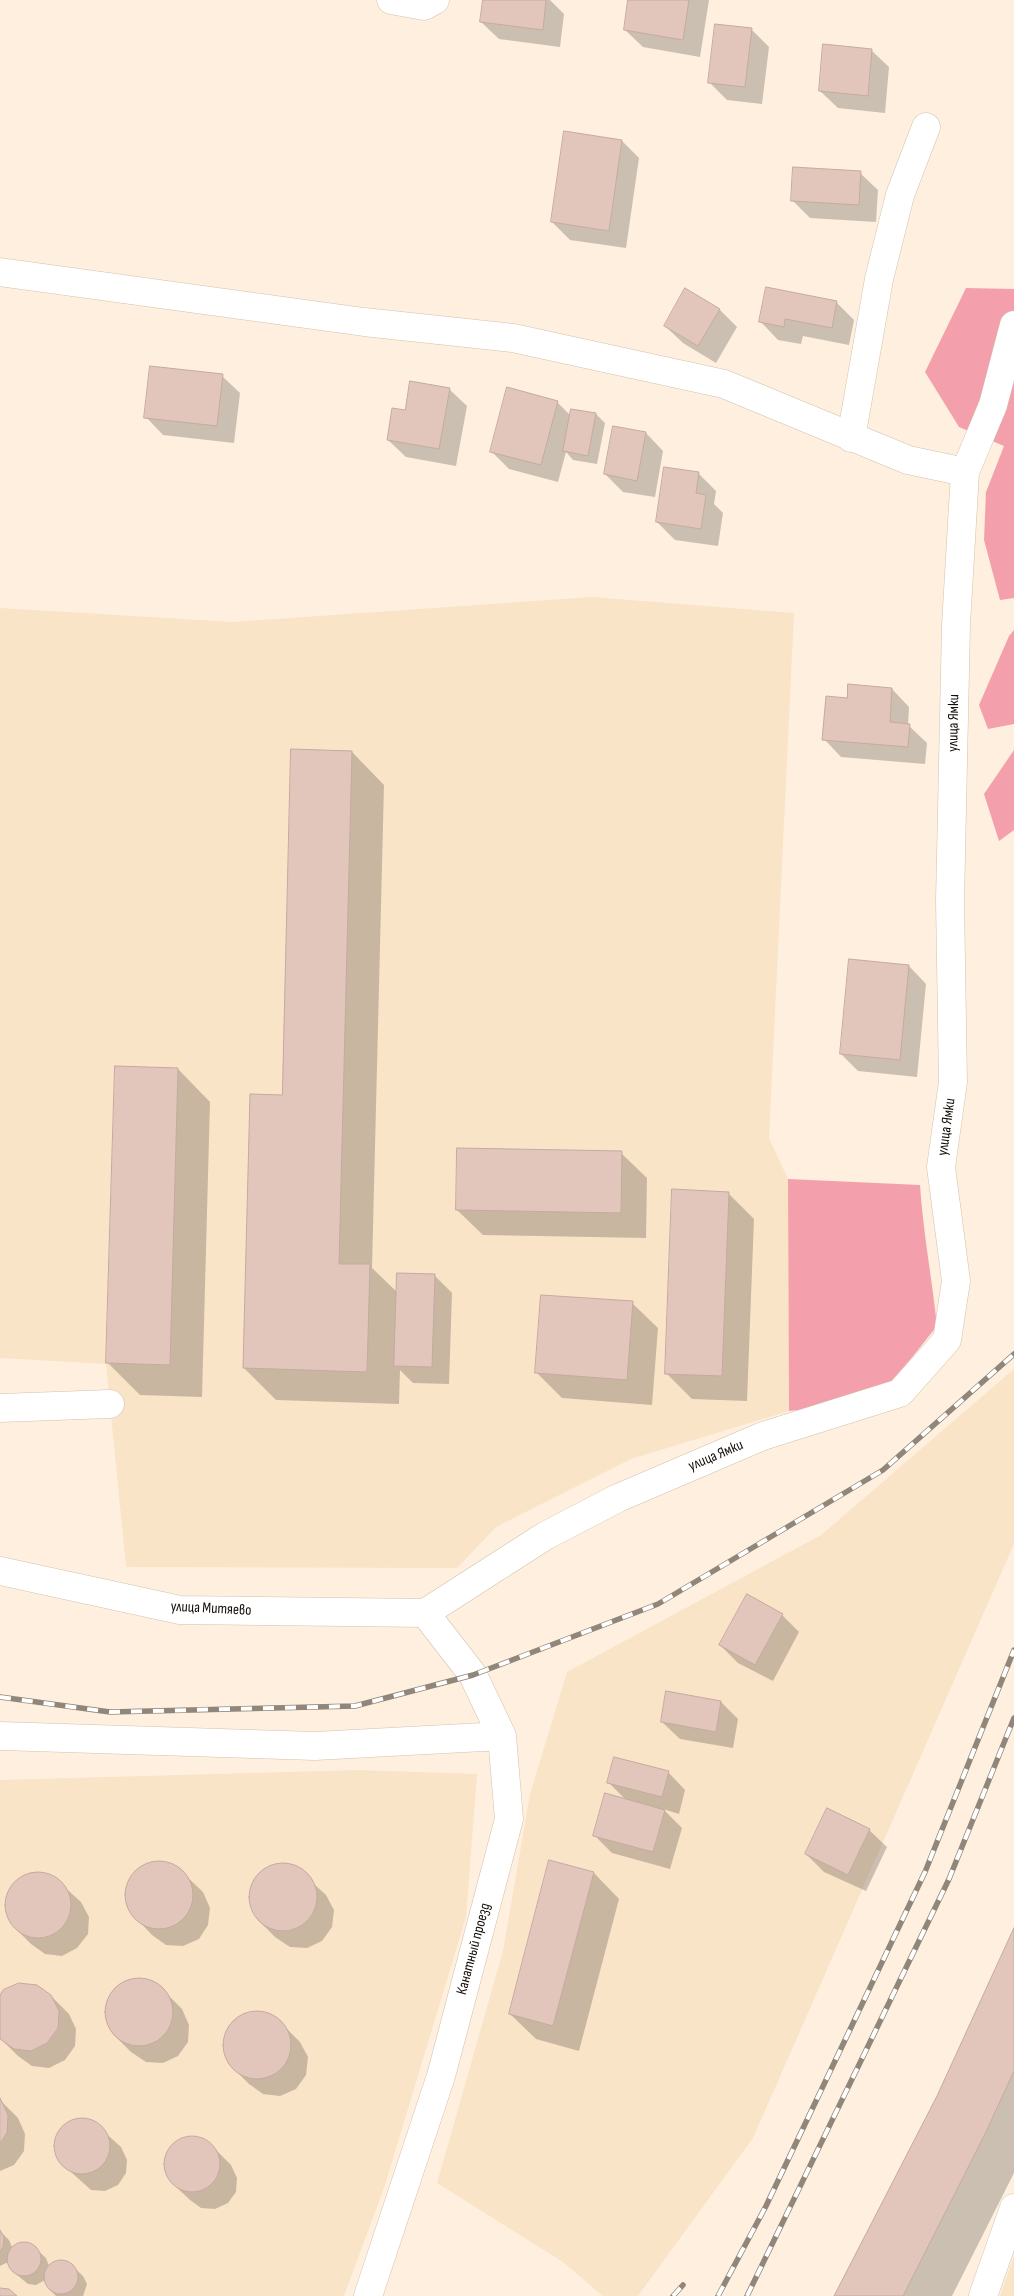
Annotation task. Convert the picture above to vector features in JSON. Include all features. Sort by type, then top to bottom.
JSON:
[{"type":"street","points":[[391,0],[424,6],[435,0]]},
{"type":"street","points":[[851,438],[879,278],[900,195],[926,127]]},
{"type":"street","points":[[0,272],[364,322],[513,338],[724,384],[908,460],[965,472]]},
{"type":"street","name":"улица Ямки","points":[[425,1613],[545,1536],[618,1498],[763,1436],[900,1393],[947,1340],[956,1281],[941,1167],[953,1082],[950,881],[956,625],[965,472],[993,405],[1014,325]]},
{"type":"street","points":[[0,1408],[110,1404]]},
{"type":"street","name":"улица Митяево","points":[[0,1571],[180,1610],[425,1613]]},
{"type":"street","name":"Канатный проезд","points":[[368,2296],[440,2076],[508,1820],[502,1736],[473,1675],[425,1613]]},
{"type":"street","points":[[0,1736],[315,1746],[502,1736]]},
{"type":"street","points":[[983,2296],[1014,2208]]},
{"type":"shaded area","points":[[966,288],[1014,289],[1014,598],[1000,600],[984,540],[986,492],[1004,446],[959,427],[925,372]]},
{"type":"shaded area","points":[[592,597],[794,613],[769,1138],[788,1179],[789,1411],[631,1459],[496,1527],[457,1568],[126,1567],[106,1364],[0,1358],[0,608],[233,622]]},
{"type":"shaded area","points":[[1014,630],[1014,724],[988,729],[979,705],[1009,636]]},
{"type":"shaded area","points":[[1014,750],[1014,830],[999,841],[984,794]]},
{"type":"shaded area","points":[[788,1179],[920,1185],[937,1326],[873,1402],[789,1411]]},
{"type":"shaded area","points":[[1014,1369],[1014,1544],[753,2138],[638,2296],[603,2296],[563,2262],[437,2183],[503,1951],[530,1794],[567,1672],[821,1535]]},
{"type":"shaded area","points":[[358,1770],[477,1774],[466,1917],[384,2188],[344,2296],[0,2296],[0,1780]]},
{"type":"shaded area","points":[[1014,2256],[1014,2296],[1000,2296]]},
{"type":"building","points":[[483,0],[546,0],[543,30],[480,22]]},
{"type":"building","points":[[628,0],[689,0],[683,40],[624,30]]},
{"type":"building","points":[[715,24],[752,28],[745,87],[708,83]]},
{"type":"building","points":[[823,44],[872,49],[868,96],[819,91]]},
{"type":"building","points":[[564,131],[622,140],[609,231],[551,222]]},
{"type":"building","points":[[793,167],[861,171],[859,205],[791,201]]},
{"type":"building","points":[[766,287],[837,301],[832,328],[785,319],[784,327],[759,322]]},
{"type":"building","points":[[685,288],[720,309],[698,346],[664,326]]},
{"type":"building","points":[[150,366],[223,374],[217,426],[144,418]]},
{"type":"building","points":[[410,381],[450,388],[439,449],[387,440],[392,408],[405,410]]},
{"type":"building","points":[[507,387],[558,401],[541,465],[490,452]]},
{"type":"building","points":[[571,409],[596,413],[588,456],[563,451]]},
{"type":"building","points":[[613,426],[646,432],[637,481],[604,474]]},
{"type":"building","points":[[664,467],[699,472],[696,493],[706,495],[701,529],[656,522]]},
{"type":"building","points":[[848,684],[892,688],[890,722],[910,724],[908,747],[822,740],[826,696],[847,698]]},
{"type":"building","points":[[291,749],[352,751],[339,1264],[370,1264],[367,1372],[243,1368],[250,1094],[282,1095]]},
{"type":"building","points":[[849,959],[909,965],[900,1060],[840,1054]]},
{"type":"building","points":[[115,1066],[178,1068],[170,1365],[106,1363]]},
{"type":"building","points":[[457,1148],[622,1151],[621,1213],[456,1210]]},
{"type":"building","points":[[672,1189],[729,1192],[722,1376],[665,1374]]},
{"type":"building","points":[[397,1273],[435,1274],[432,1367],[394,1366]]},
{"type":"building","points":[[541,1295],[633,1301],[627,1380],[535,1373]]},
{"type":"building","points":[[747,1594],[783,1614],[755,1665],[719,1645]]},
{"type":"building","points":[[666,1691],[721,1701],[716,1732],[661,1722]]},
{"type":"building","points":[[614,1757],[669,1771],[662,1797],[607,1783]]},
{"type":"building","points":[[605,1793],[665,1810],[653,1852],[593,1836]]},
{"type":"building","points":[[827,1808],[870,1829],[848,1875],[805,1854]]},
{"type":"building","points":[[549,1860],[594,1872],[553,2026],[509,2014]]},
{"type":"building","points":[[159,1861],[172,1864],[183,1871],[190,1882],[193,1895],[190,1908],[183,1919],[172,1926],[159,1929],[146,1926],[135,1919],[128,1908],[125,1895],[128,1882],[135,1871],[146,1864]]},
{"type":"building","points":[[283,1863],[296,1866],[307,1873],[314,1884],[317,1897],[314,1910],[307,1921],[296,1928],[283,1931],[270,1928],[259,1921],[252,1910],[249,1897],[252,1884],[259,1873],[270,1866]]},
{"type":"building","points":[[31,1872],[45,1872],[57,1877],[66,1886],[71,1898],[69,1918],[62,1929],[45,1938],[31,1938],[19,1933],[10,1924],[5,1912],[5,1898],[10,1886],[19,1877]]},
{"type":"building","points":[[1014,1928],[1014,2071],[986,2132],[903,2296],[834,2296],[937,2096]]},
{"type":"building","points":[[139,1978],[152,1981],[163,1988],[170,1999],[173,2012],[170,2025],[163,2036],[152,2043],[139,2046],[126,2043],[115,2036],[108,2025],[105,2012],[108,1999],[115,1988],[126,1981]]},
{"type":"building","points":[[19,1983],[37,1985],[51,1995],[59,2011],[58,2028],[47,2043],[31,2051],[14,2049],[0,2039],[0,1995],[3,1990]]},
{"type":"building","points":[[257,2011],[270,2014],[281,2021],[288,2032],[291,2045],[288,2058],[281,2069],[270,2076],[257,2079],[244,2076],[233,2069],[226,2058],[223,2045],[226,2032],[233,2021],[244,2014]]},
{"type":"building","points":[[0,2098],[8,2115],[7,2133],[0,2143]]},
{"type":"building","points":[[82,2118],[93,2120],[102,2126],[108,2135],[110,2146],[108,2157],[102,2166],[93,2172],[82,2174],[71,2172],[62,2166],[56,2157],[54,2146],[56,2135],[62,2126],[71,2120]]},
{"type":"building","points":[[192,2136],[203,2138],[212,2144],[218,2153],[220,2164],[218,2175],[212,2184],[203,2190],[192,2192],[181,2190],[172,2184],[166,2175],[164,2164],[166,2153],[172,2144],[181,2138]]},
{"type":"building","points":[[0,2230],[4,2238],[3,2247],[0,2252]]},
{"type":"building","points":[[24,2242],[31,2243],[36,2247],[40,2252],[40,2266],[36,2271],[31,2275],[24,2276],[17,2275],[12,2271],[8,2266],[7,2259],[8,2252],[12,2247],[17,2243]]},
{"type":"building","points":[[61,2260],[68,2261],[73,2265],[77,2270],[77,2284],[73,2289],[68,2293],[61,2294],[54,2293],[49,2289],[45,2284],[44,2277],[45,2270],[49,2265],[54,2261]]},
{"type":"building","points":[[0,2288],[9,2289],[17,2296],[0,2296]]},
{"type":"railway","points":[[0,1697],[110,1712],[355,1706],[473,1675],[658,1604],[883,1470],[1014,1354]]},
{"type":"railway","points":[[718,2296],[766,2206],[925,1872],[1014,1650]]},
{"type":"railway","points":[[747,2296],[949,1879],[1014,1718]]},
{"type":"railway","points":[[673,2296],[683,2285]]}]
